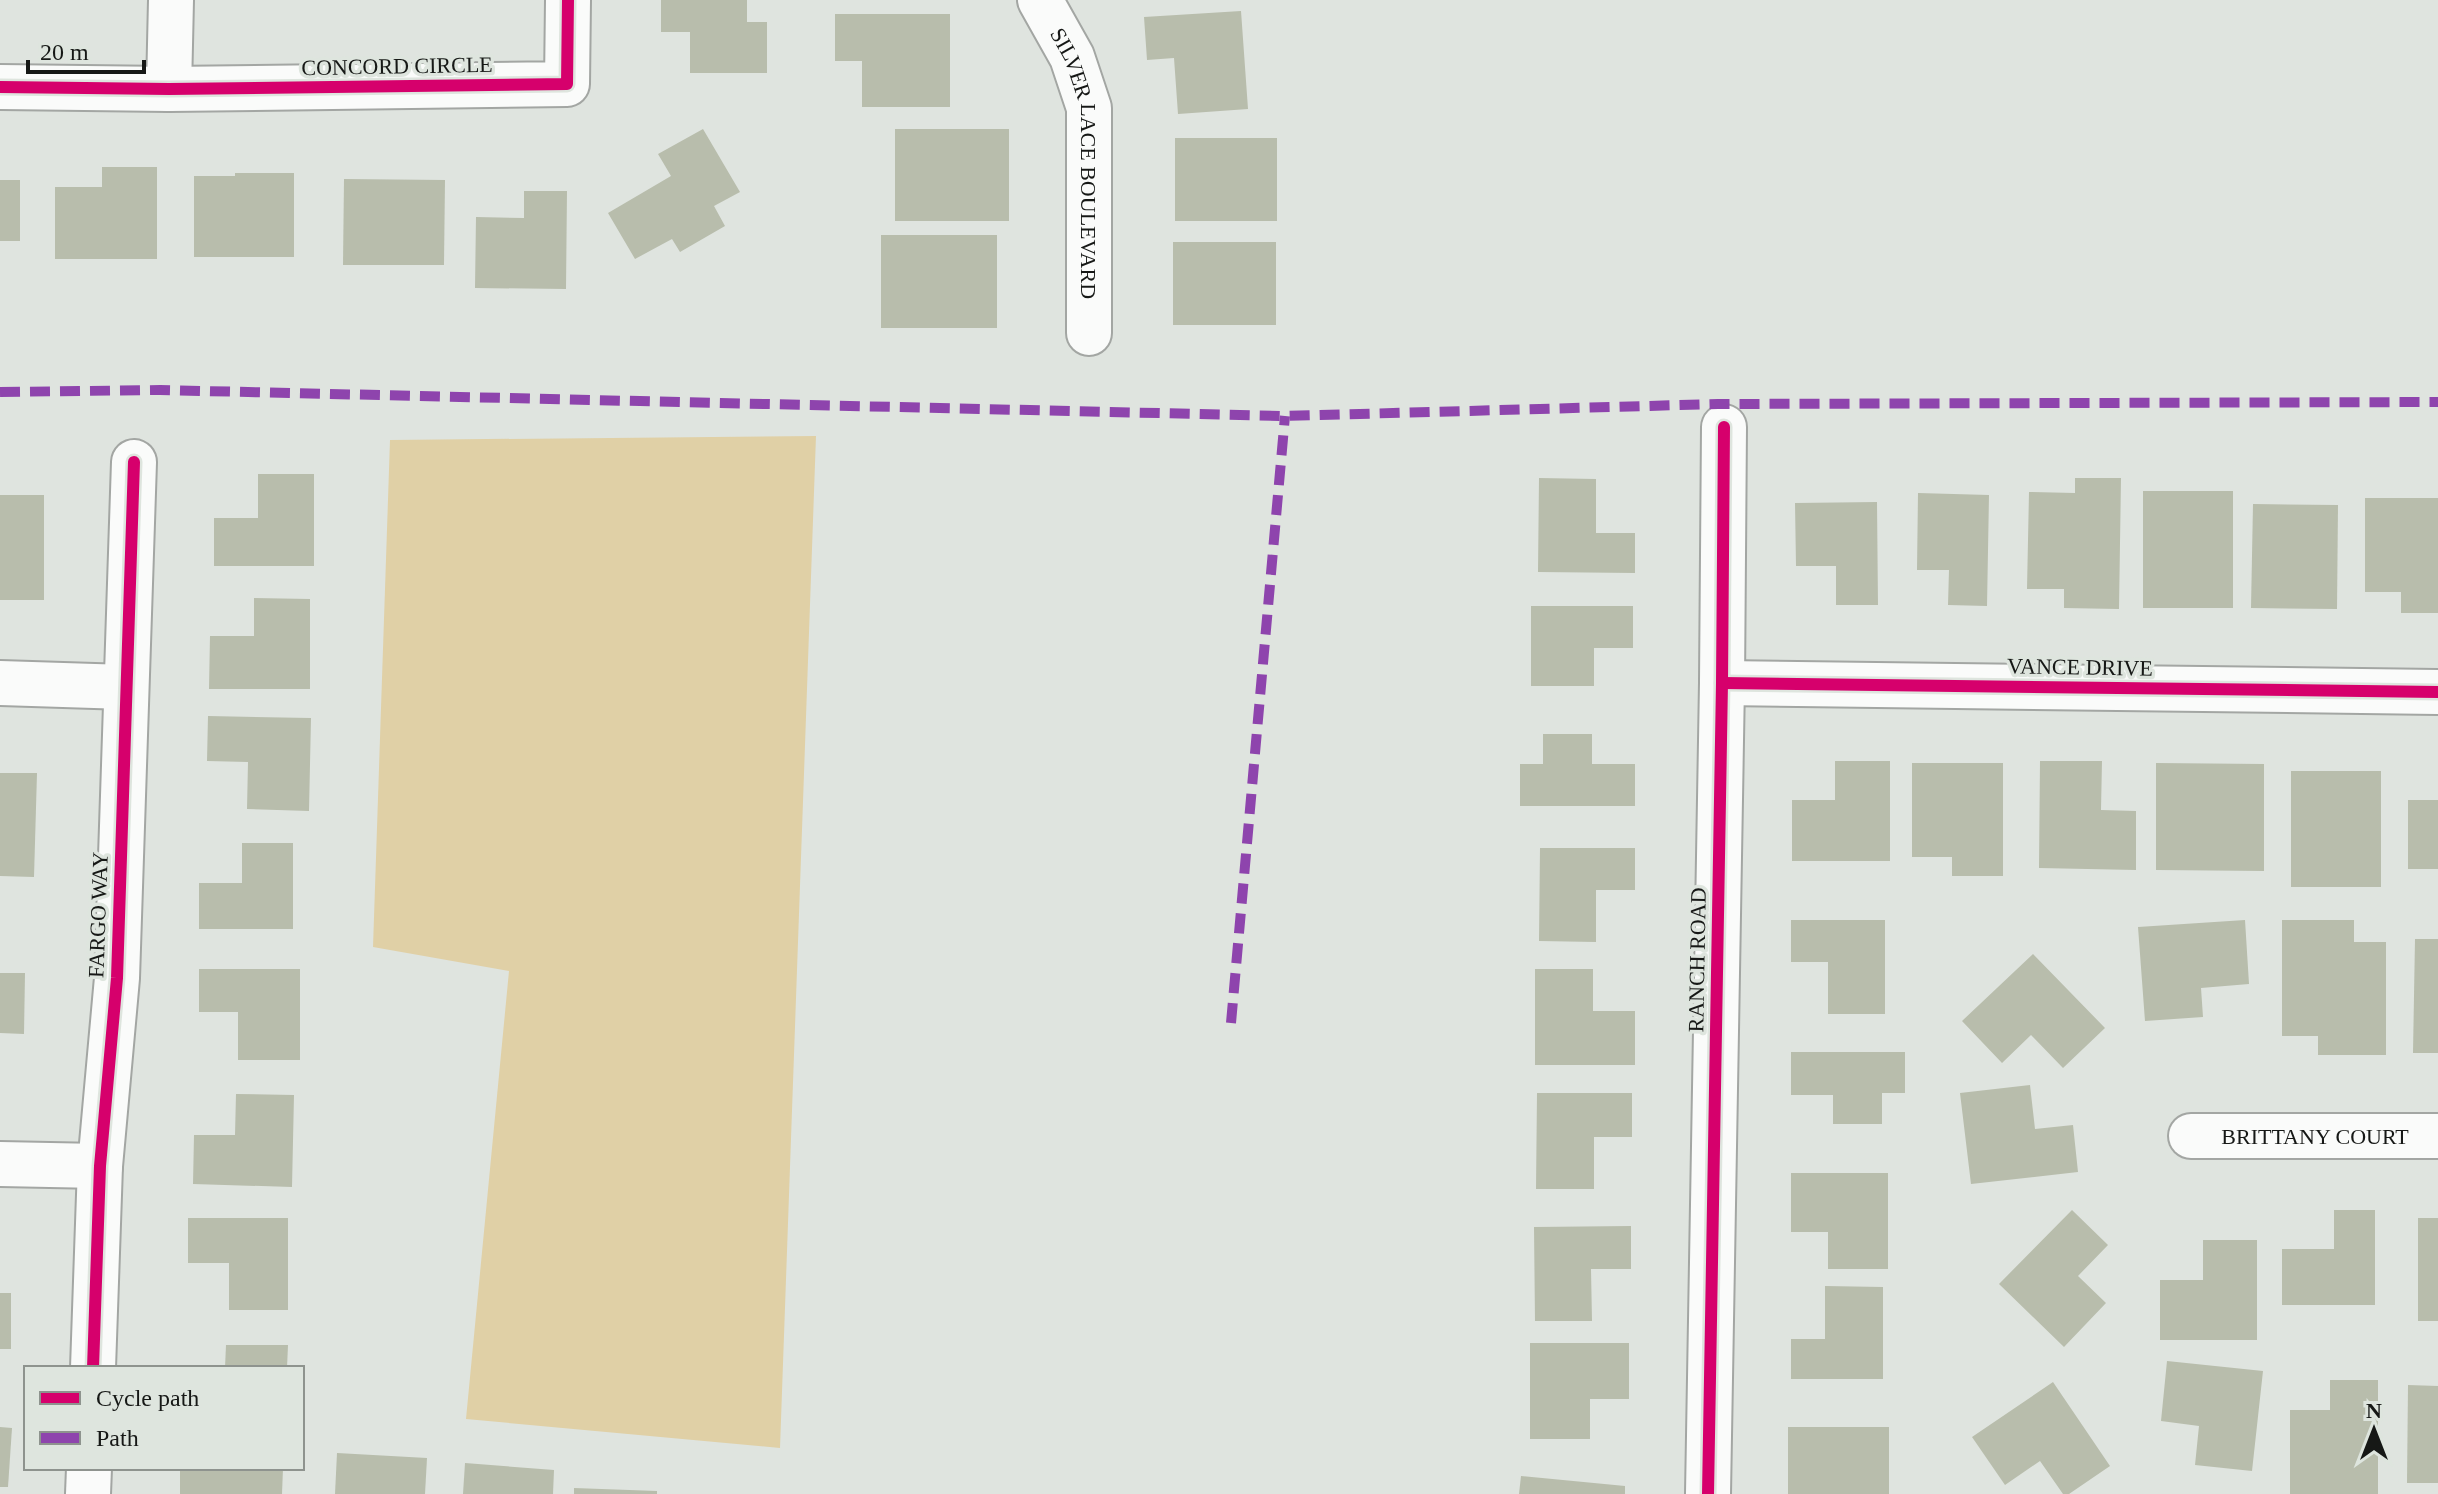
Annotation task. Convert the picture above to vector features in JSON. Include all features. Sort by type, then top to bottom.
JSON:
[{"type":"street","points":[[169,89],[171,0]]},
{"type":"street","name":"CONCORD CIRCLE","points":[[0,87],[169,89],[567,84],[568,0]]},
{"type":"street","name":"SILVER LACE BOULEVARD","points":[[1040,0],[1072,57],[1089,108],[1089,333]]},
{"type":"street","name":"RANCH ROAD","points":[[1708,1494],[1724,427]]},
{"type":"street","name":"FARGO WAY","points":[[93,1366],[100,1166],[117,978],[134,462]]},
{"type":"street","points":[[0,683],[126,687]]},
{"type":"street","name":"VANCE DRIVE","points":[[1722,683],[2438,692]]},
{"type":"street","name":"BRITTANY COURT","points":[[2191,1136],[2438,1136]]},
{"type":"street","points":[[0,1164],[100,1166]]},
{"type":"street","points":[[88,1494],[89,1470]]},
{"type":"shaded area","points":[[816,436],[780,1448],[466,1419],[509,971],[373,947],[390,440]]},
{"type":"building","points":[[661,0],[747,0],[747,22],[767,22],[767,73],[690,73],[690,32],[661,32]]},
{"type":"building","points":[[1241,11],[1248,109],[1178,114],[1174,58],[1147,60],[1144,17]]},
{"type":"building","points":[[835,14],[950,14],[950,107],[862,107],[862,61],[835,61]]},
{"type":"building","points":[[703,129],[740,192],[714,206],[725,226],[680,252],[672,239],[635,259],[608,213],[671,176],[658,154]]},
{"type":"building","points":[[895,129],[1009,129],[1009,221],[895,221]]},
{"type":"building","points":[[1175,138],[1277,138],[1277,221],[1175,221]]},
{"type":"building","points":[[102,167],[157,167],[157,259],[55,259],[55,187],[102,187]]},
{"type":"building","points":[[235,173],[294,173],[294,257],[194,257],[194,176],[235,176]]},
{"type":"building","points":[[344,179],[445,180],[444,265],[343,265]]},
{"type":"building","points":[[0,180],[20,180],[20,241],[0,241]]},
{"type":"building","points":[[524,191],[567,191],[566,289],[475,288],[476,217],[524,218]]},
{"type":"building","points":[[881,235],[997,235],[997,328],[881,328]]},
{"type":"building","points":[[1173,242],[1276,242],[1276,325],[1173,325]]},
{"type":"building","points":[[258,474],[314,474],[314,566],[214,566],[214,518],[258,518]]},
{"type":"building","points":[[1539,478],[1596,479],[1596,533],[1635,533],[1635,573],[1538,572]]},
{"type":"building","points":[[2075,478],[2121,478],[2119,609],[2064,608],[2064,589],[2027,589],[2029,492],[2075,493]]},
{"type":"building","points":[[2143,491],[2233,491],[2233,608],[2143,608]]},
{"type":"building","points":[[1918,493],[1989,495],[1987,606],[1948,605],[1949,570],[1917,570]]},
{"type":"building","points":[[0,495],[44,495],[44,600],[0,600]]},
{"type":"building","points":[[2365,498],[2438,498],[2438,613],[2401,613],[2401,592],[2365,592]]},
{"type":"building","points":[[1877,502],[1878,605],[1836,605],[1836,566],[1796,566],[1795,503]]},
{"type":"building","points":[[2253,504],[2338,505],[2337,609],[2251,608]]},
{"type":"building","points":[[254,598],[310,599],[310,689],[209,689],[210,636],[254,636]]},
{"type":"building","points":[[1531,606],[1633,606],[1633,648],[1594,648],[1594,686],[1531,686]]},
{"type":"building","points":[[208,716],[311,718],[309,811],[247,809],[248,762],[207,761]]},
{"type":"building","points":[[1543,734],[1592,734],[1592,764],[1635,764],[1635,806],[1520,806],[1520,764],[1543,764]]},
{"type":"building","points":[[1835,761],[1890,761],[1890,861],[1792,861],[1792,800],[1835,800]]},
{"type":"building","points":[[2040,761],[2102,761],[2101,810],[2136,811],[2136,870],[2039,868]]},
{"type":"building","points":[[1912,763],[2003,763],[2003,876],[1952,876],[1952,857],[1912,857]]},
{"type":"building","points":[[2156,763],[2264,764],[2264,871],[2156,870]]},
{"type":"building","points":[[2291,771],[2381,771],[2381,887],[2291,887]]},
{"type":"building","points":[[0,773],[37,773],[34,877],[0,876]]},
{"type":"building","points":[[2408,800],[2438,800],[2438,869],[2408,869]]},
{"type":"building","points":[[242,843],[293,843],[293,929],[199,929],[199,883],[242,883]]},
{"type":"building","points":[[1540,848],[1635,848],[1635,890],[1596,890],[1596,942],[1539,941]]},
{"type":"building","points":[[1791,920],[1885,920],[1885,1014],[1828,1014],[1828,962],[1791,962]]},
{"type":"building","points":[[2245,920],[2249,984],[2201,988],[2203,1017],[2145,1021],[2138,927]]},
{"type":"building","points":[[2282,920],[2354,920],[2354,942],[2386,942],[2386,1055],[2318,1055],[2318,1036],[2282,1036]]},
{"type":"building","points":[[2415,939],[2438,939],[2438,1053],[2413,1053]]},
{"type":"building","points":[[2033,954],[2105,1028],[2063,1068],[2031,1035],[2002,1063],[1962,1021]]},
{"type":"building","points":[[199,969],[300,969],[300,1060],[238,1060],[238,1012],[199,1012]]},
{"type":"building","points":[[1535,969],[1593,969],[1593,1011],[1635,1011],[1635,1065],[1535,1065]]},
{"type":"building","points":[[0,973],[25,973],[24,1034],[0,1033]]},
{"type":"building","points":[[1791,1052],[1905,1052],[1905,1093],[1882,1093],[1882,1124],[1833,1124],[1833,1095],[1791,1095]]},
{"type":"building","points":[[2030,1085],[2035,1129],[2073,1125],[2078,1172],[1971,1184],[1960,1093]]},
{"type":"building","points":[[1537,1093],[1632,1093],[1632,1137],[1594,1137],[1594,1189],[1536,1189]]},
{"type":"building","points":[[236,1094],[294,1095],[292,1187],[193,1184],[194,1135],[235,1135]]},
{"type":"building","points":[[1791,1173],[1888,1173],[1888,1269],[1828,1269],[1828,1232],[1791,1232]]},
{"type":"building","points":[[2072,1210],[2108,1245],[2078,1276],[2106,1303],[2064,1347],[1999,1284]]},
{"type":"building","points":[[2334,1210],[2375,1210],[2375,1305],[2282,1305],[2282,1249],[2334,1249]]},
{"type":"building","points":[[188,1218],[288,1218],[288,1310],[229,1310],[229,1263],[188,1263]]},
{"type":"building","points":[[2418,1218],[2438,1218],[2438,1321],[2418,1321]]},
{"type":"building","points":[[1631,1226],[1631,1269],[1591,1269],[1592,1321],[1535,1321],[1534,1227]]},
{"type":"building","points":[[2203,1240],[2257,1240],[2257,1340],[2160,1340],[2160,1280],[2203,1280]]},
{"type":"building","points":[[1825,1286],[1883,1287],[1883,1379],[1791,1379],[1791,1339],[1825,1339]]},
{"type":"building","points":[[0,1293],[11,1293],[11,1349],[0,1349]]},
{"type":"building","points":[[1530,1343],[1629,1343],[1629,1399],[1590,1399],[1590,1439],[1530,1439]]},
{"type":"building","points":[[226,1345],[288,1345],[287,1366],[225,1366]]},
{"type":"building","points":[[2167,1361],[2263,1371],[2252,1471],[2195,1465],[2199,1426],[2161,1421]]},
{"type":"building","points":[[2330,1380],[2378,1380],[2378,1494],[2290,1494],[2290,1410],[2330,1410]]},
{"type":"building","points":[[2053,1382],[2110,1466],[2069,1494],[2063,1494],[2040,1461],[2005,1485],[1972,1437]]},
{"type":"building","points":[[2408,1385],[2438,1386],[2438,1483],[2407,1483]]},
{"type":"building","points":[[0,1427],[12,1428],[8,1487],[0,1487]]},
{"type":"building","points":[[1788,1427],[1889,1427],[1889,1494],[1788,1494]]},
{"type":"building","points":[[337,1453],[427,1458],[425,1494],[335,1494]]},
{"type":"building","points":[[465,1463],[554,1470],[553,1494],[463,1494]]},
{"type":"building","points":[[180,1470],[283,1470],[282,1494],[180,1494]]},
{"type":"building","points":[[1521,1476],[1625,1486],[1625,1494],[1519,1494]]},
{"type":"building","points":[[574,1488],[657,1491],[657,1494],[574,1494]]},
{"type":"marked path","points":[[0,392],[160,390],[1285,416],[1718,404],[2438,402]]},
{"type":"marked path","points":[[1231,1023],[1285,416]]},
{"type":"cycle path","points":[[0,87],[169,89],[567,84],[568,0]]},
{"type":"cycle path","points":[[1708,1494],[1724,427]]},
{"type":"cycle path","points":[[93,1366],[100,1166],[117,978],[134,462]]},
{"type":"cycle path","points":[[1722,683],[2438,692]]}]
